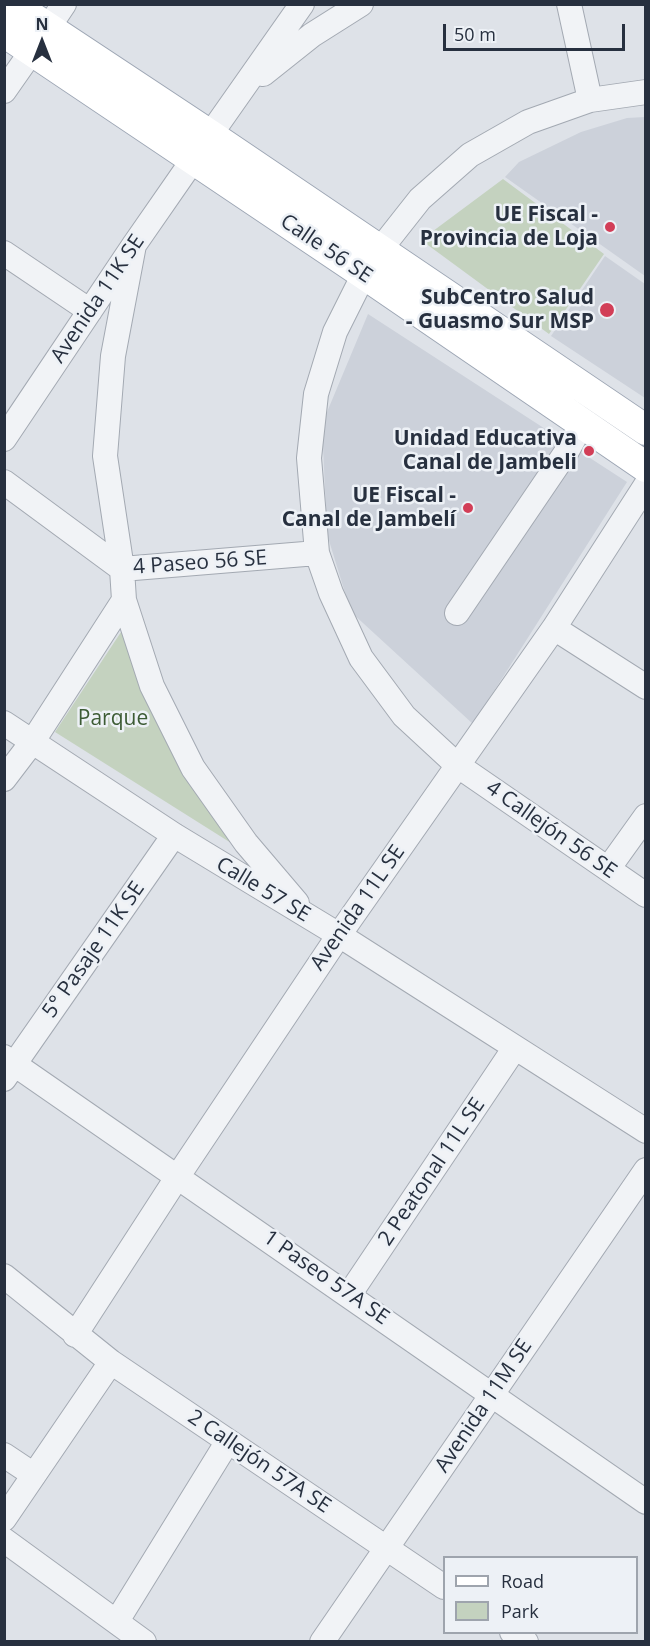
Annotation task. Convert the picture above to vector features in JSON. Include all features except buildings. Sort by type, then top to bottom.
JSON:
[{"type":"main road","name":"Calle 56 SE","points":[[12,4],[210,135],[582,424],[645,467]]},
{"type":"main road","name":"Calle 56 SE","points":[[4,32],[48,28],[193,160],[372,262],[645,430]]},
{"type":"street","points":[[210,135],[302,4]]},
{"type":"street","points":[[241,92],[312,35],[361,4]]},
{"type":"street","points":[[569,4],[590,100]]},
{"type":"street","points":[[4,91],[48,28]]},
{"type":"street","name":"4 Callejón 56 SE","points":[[645,92],[590,100],[528,122],[470,155],[420,199],[372,262],[335,332],[316,394],[309,458],[317,553],[331,593],[361,658],[404,716],[457,765],[645,895]]},
{"type":"street","name":"Avenida 11K SE","points":[[4,439],[193,160]]},
{"type":"street","points":[[134,244],[113,356],[105,456],[122,569],[124,600],[152,687],[193,768],[246,843],[309,918]]},
{"type":"street","points":[[4,253],[90,311]]},
{"type":"street","points":[[457,613],[567,451],[582,424]]},
{"type":"street","name":"4 Paseo 56 SE","points":[[4,482],[122,569],[317,553]]},
{"type":"street","name":"Avenida 11L SE","points":[[75,1335],[339,935],[554,628],[645,484]]},
{"type":"street","points":[[4,779],[33,741],[124,600]]},
{"type":"street","points":[[554,628],[645,687]]},
{"type":"street","name":"Calle 57 SE","points":[[4,723],[174,835],[339,935],[645,1131]]},
{"type":"street","points":[[608,869],[645,816]]},
{"type":"street","name":"5° Pasaje 11K SE","points":[[8,1066],[174,835]]},
{"type":"street","name":"2 Peatonal 11L SE","points":[[349,1295],[514,1049]]},
{"type":"street","name":"1 Paseo 57A SE","points":[[8,1066],[178,1176],[645,1502]]},
{"type":"street","name":"Avenida 11M SE","points":[[322,1641],[645,1170]]},
{"type":"street","name":"2 Callejón 57A SE","points":[[4,1276],[111,1362],[443,1586]]},
{"type":"street","points":[[4,1518],[111,1362]]},
{"type":"street","points":[[117,1621],[228,1441]]},
{"type":"street","points":[[4,1455],[34,1475]]},
{"type":"street","points":[[4,1539],[144,1641]]},
{"type":"shaded area","name":"UE Fiscal - Provincia de Loja","points":[[646,117],[645,276],[505,177],[519,162],[581,132],[627,118]]},
{"type":"shaded area","name":"SubCentro Salud - Guasmo Sur MSP","points":[[605,256],[645,284],[645,398],[551,336]]},
{"type":"shaded area","name":"UE Fiscal - Canal de Jambelí","points":[[368,314],[627,482],[473,724],[351,612],[327,534],[322,424]]},
{"type":"green space","points":[[503,179],[604,254],[549,334],[421,240]]},
{"type":"green space","name":"Parque","points":[[125,626],[239,848],[55,732]]},
{"type":"place","name":"UE Fiscal - Provincia de Loja","points":[[610,227]]},
{"type":"place","name":"SubCentro Salud - Guasmo Sur MSP","points":[[607,310]]},
{"type":"place","name":"Unidad Educativa Canal de Jambeli","points":[[589,451]]},
{"type":"place","name":"UE Fiscal - Canal de Jambelí","points":[[468,508]]}]
